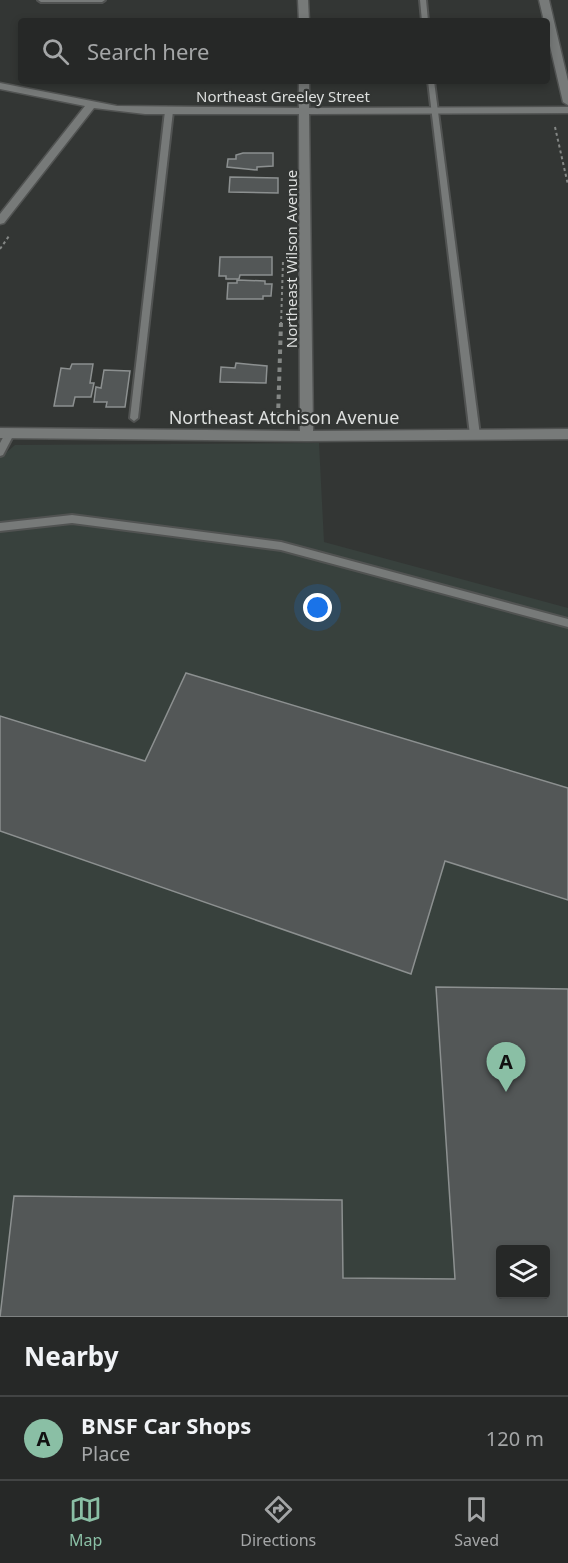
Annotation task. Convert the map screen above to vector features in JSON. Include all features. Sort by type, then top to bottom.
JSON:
[{"type":"street","points":[[303,0],[303,18]]},
{"type":"street","points":[[544,0],[548,18]]},
{"type":"street","points":[[550,26],[568,102]]},
{"type":"street","name":"Northeast Wilson Avenue","points":[[304,84],[306,436]]},
{"type":"street","name":"Northeast Greeley Street","points":[[0,86],[117,109],[169,111],[568,110]]},
{"type":"street","points":[[0,221],[92,104]]},
{"type":"street","name":"Northeast Atchison Avenue","points":[[5,434],[306,436],[568,434]]},
{"type":"lane","points":[[41,0],[102,0]]},
{"type":"lane","points":[[423,0],[425,18]]},
{"type":"lane","points":[[431,84],[474,435]]},
{"type":"lane","points":[[134,418],[169,111]]},
{"type":"lane","points":[[0,453],[5,434]]},
{"type":"lane","points":[[0,526],[72,519],[281,546],[568,623]]},
{"type":"path","points":[[551,110],[568,185]]},
{"type":"path","points":[[278,417],[284,252]]},
{"type":"shaded area","points":[[319,443],[324,542],[568,608],[568,1317],[0,1317],[0,458],[15,445]]},
{"type":"building","points":[[273,153],[273,166],[257,167],[257,170],[227,167],[228,159],[236,159],[236,155]]},
{"type":"building","points":[[230,177],[278,178],[278,193],[229,192]]},
{"type":"building","points":[[220,257],[272,257],[272,275],[240,275],[239,279],[226,279],[226,276],[219,276]]},
{"type":"building","points":[[237,280],[265,281],[265,284],[272,284],[271,296],[263,296],[263,299],[227,299],[228,283],[237,283]]},
{"type":"building","points":[[236,363],[267,366],[266,383],[220,382],[221,367],[235,368]]},
{"type":"building","points":[[72,364],[93,364],[90,383],[94,383],[91,397],[75,397],[73,406],[54,406],[61,368],[70,369]]},
{"type":"building","points":[[104,370],[130,371],[125,407],[106,407],[107,402],[94,402],[96,387],[101,388]]},
{"type":"building","points":[[186,673],[568,788],[568,900],[445,861],[411,974],[0,831],[0,716],[145,761]]},
{"type":"building","points":[[436,987],[568,989],[568,1317],[0,1317],[14,1196],[342,1200],[343,1278],[455,1279]]},
{"type":"place","name":"BNSF Car Shops","points":[[506,1092]]}]
